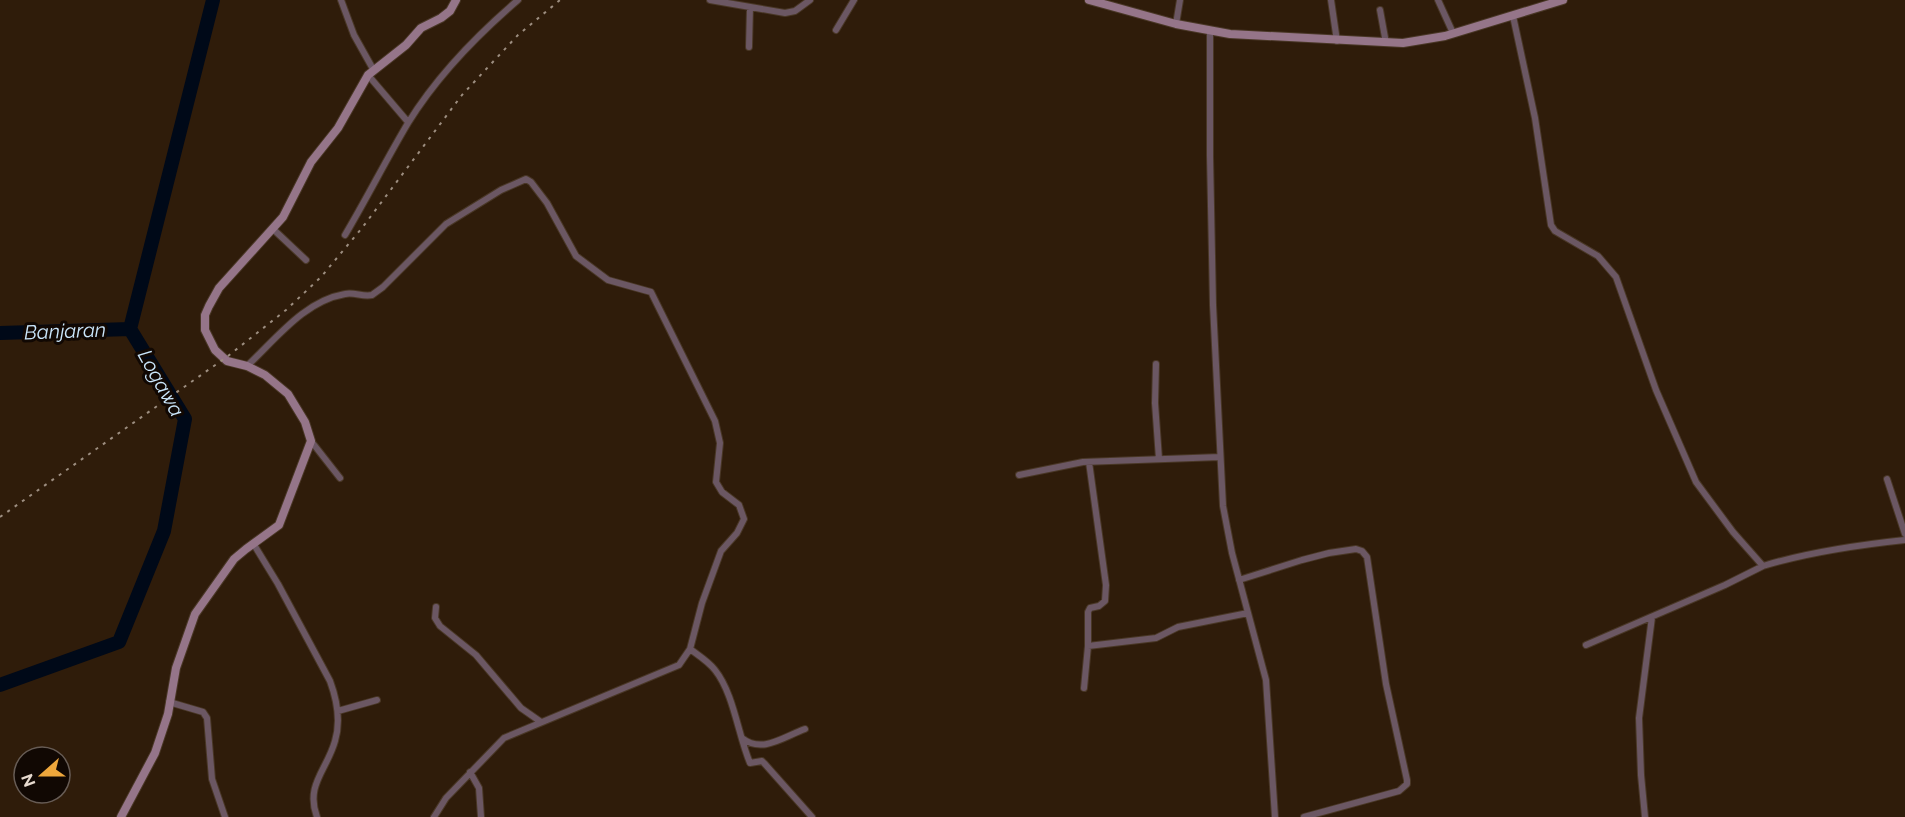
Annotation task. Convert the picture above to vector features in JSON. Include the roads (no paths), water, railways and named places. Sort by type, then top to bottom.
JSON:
[{"type":"street","points":[[341,0],[371,72],[408,122]]},
{"type":"street","points":[[340,478],[311,441],[305,422],[288,394],[274,381],[248,366],[227,361],[215,350],[205,330],[205,315],[219,288],[286,212],[311,162],[338,128],[371,72],[406,45],[421,28],[449,12],[456,0]]},
{"type":"street","points":[[345,235],[408,122],[454,60],[518,0]]},
{"type":"street","points":[[710,0],[789,12],[798,9],[810,0]]},
{"type":"street","points":[[836,30],[854,0]]},
{"type":"street","points":[[1089,0],[1176,24],[1230,34],[1386,43],[1408,43],[1453,33],[1563,0]]},
{"type":"street","points":[[1176,24],[1180,0]]},
{"type":"street","points":[[1331,0],[1337,41]]},
{"type":"street","points":[[1438,0],[1453,33]]},
{"type":"street","points":[[749,47],[750,7]]},
{"type":"street","points":[[1380,10],[1386,43]]},
{"type":"street","points":[[1513,16],[1535,118],[1551,225],[1556,231],[1598,256],[1616,277],[1656,390],[1696,482],[1733,532],[1763,566]]},
{"type":"street","points":[[1210,30],[1209,156],[1213,305],[1224,514],[1266,680],[1275,817]]},
{"type":"street","points":[[248,366],[315,304],[345,294],[372,295],[383,287],[446,224],[519,180],[526,179],[547,203],[576,256],[608,280],[651,292],[715,421],[720,443],[716,482],[722,492],[739,505],[744,519],[737,533],[721,551],[702,603],[690,649],[683,661],[672,669],[541,722],[498,742],[446,798],[434,817]]},
{"type":"street","points":[[273,229],[306,260]]},
{"type":"street","points":[[1156,364],[1155,418],[1160,459]]},
{"type":"street","points":[[121,817],[155,753],[172,703],[176,668],[195,614],[229,565],[256,548],[276,530],[283,520],[311,441]]},
{"type":"street","points":[[1019,475],[1089,462],[1220,457]]},
{"type":"street","points":[[1084,688],[1088,612],[1090,608],[1099,606],[1105,601],[1106,585],[1089,462]]},
{"type":"street","points":[[1887,479],[1905,534]]},
{"type":"street","points":[[1586,645],[1763,566],[1863,544],[1905,540]]},
{"type":"street","points":[[256,548],[278,584],[335,694],[338,711],[334,743],[313,794],[317,817]]},
{"type":"street","points":[[1239,580],[1329,553],[1356,549],[1362,551],[1367,557],[1386,684],[1407,784],[1399,791],[1304,817]]},
{"type":"street","points":[[436,607],[435,618],[440,626],[476,655],[521,708],[541,722]]},
{"type":"street","points":[[1088,646],[1156,638],[1178,627],[1248,613]]},
{"type":"street","points":[[1645,817],[1639,718],[1652,617]]},
{"type":"street","points":[[690,649],[718,673],[726,690],[750,763],[763,762],[812,817]]},
{"type":"street","points":[[338,711],[377,700]]},
{"type":"street","points":[[172,703],[203,712],[207,718],[212,778],[225,817]]},
{"type":"street","points":[[741,737],[750,744],[760,746],[805,729]]},
{"type":"street","points":[[470,772],[479,788],[481,817]]},
{"type":"waterway","name":"Logawa","points":[[0,685],[119,642],[164,531],[185,419],[130,329],[213,0]]},
{"type":"waterway","name":"Banjaran","points":[[0,333],[130,329]]},
{"type":"railway","points":[[0,517],[228,356],[286,310],[321,277],[362,228],[462,95],[518,35],[560,0]]}]
